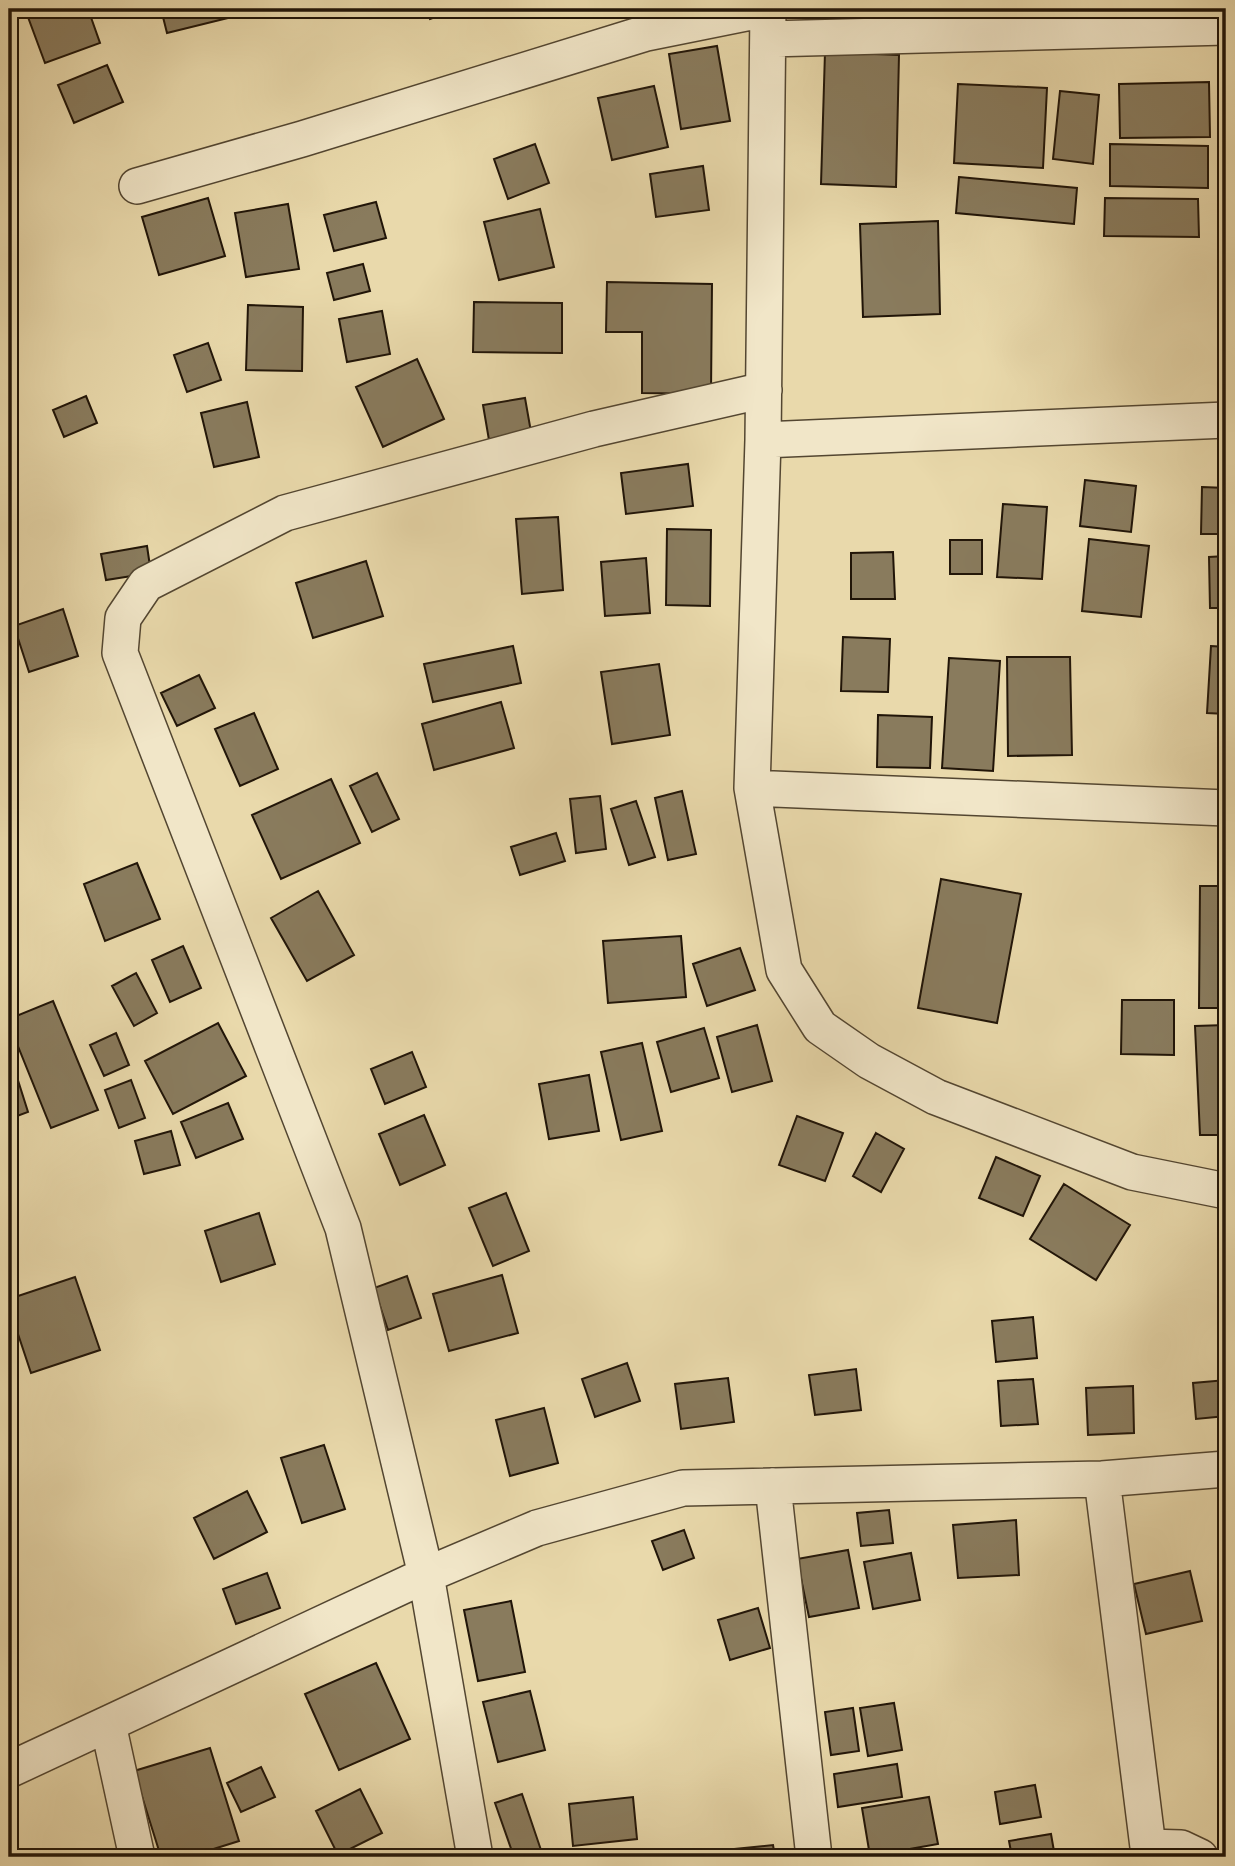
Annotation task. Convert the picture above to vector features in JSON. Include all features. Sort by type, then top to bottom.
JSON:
[{"type":"street","points":[[767,19],[764,390],[752,788],[784,970],[820,1027],[869,1062],[936,1097],[1132,1172],[1226,1191]]},
{"type":"street","points":[[137,187],[646,33],[767,19],[1226,27]]},
{"type":"street","points":[[475,1857],[426,1575],[343,1228],[120,653],[123,618],[146,584],[285,513],[594,429],[764,390]]},
{"type":"street","points":[[763,440],[1226,420]]},
{"type":"street","points":[[752,788],[1226,807]]},
{"type":"street","points":[[9,1770],[426,1575],[537,1528],[683,1488],[1102,1479],[1226,1469]]},
{"type":"street","points":[[1102,1479],[1144,1852],[1181,1848],[1200,1857]]},
{"type":"street","points":[[773,1486],[814,1857]]},
{"type":"street","points":[[108,1724],[137,1857]]},
{"type":"building","points":[[25,9],[88,9],[100,43],[45,63]]},
{"type":"building","points":[[161,9],[230,9],[232,17],[167,33]]},
{"type":"building","points":[[426,9],[458,9],[430,19]]},
{"type":"building","points":[[717,46],[730,121],[681,129],[669,54]]},
{"type":"building","points":[[825,52],[899,55],[896,187],[821,184]]},
{"type":"building","points":[[107,65],[123,102],[74,123],[58,85]]},
{"type":"building","points":[[1209,82],[1210,137],[1120,138],[1119,84]]},
{"type":"building","points":[[958,84],[1047,88],[1043,168],[954,163]]},
{"type":"building","points":[[654,86],[668,147],[612,160],[598,98]]},
{"type":"building","points":[[1060,91],[1099,95],[1093,164],[1053,159]]},
{"type":"building","points":[[535,144],[549,183],[508,199],[494,159]]},
{"type":"building","points":[[1110,144],[1208,146],[1208,188],[1110,186]]},
{"type":"building","points":[[703,166],[709,210],[656,217],[650,174]]},
{"type":"building","points":[[959,177],[1077,188],[1074,224],[956,213]]},
{"type":"building","points":[[208,198],[225,256],[159,275],[142,217]]},
{"type":"building","points":[[1105,198],[1198,199],[1199,237],[1104,236]]},
{"type":"building","points":[[376,202],[386,238],[334,251],[324,215]]},
{"type":"building","points":[[288,204],[299,269],[246,277],[235,213]]},
{"type":"building","points":[[540,209],[554,267],[499,280],[484,222]]},
{"type":"building","points":[[938,221],[940,314],[863,317],[860,224]]},
{"type":"building","points":[[363,264],[370,291],[334,300],[327,273]]},
{"type":"building","points":[[607,282],[712,284],[711,394],[642,393],[642,332],[606,332]]},
{"type":"building","points":[[474,302],[562,303],[562,353],[473,352]]},
{"type":"building","points":[[248,305],[303,307],[302,371],[246,370]]},
{"type":"building","points":[[382,311],[390,354],[347,362],[339,319]]},
{"type":"building","points":[[208,343],[221,380],[187,392],[174,355]]},
{"type":"building","points":[[417,359],[444,419],[383,447],[356,387]]},
{"type":"building","points":[[86,396],[97,423],[64,437],[53,410]]},
{"type":"building","points":[[525,398],[531,432],[489,440],[483,405]]},
{"type":"building","points":[[247,402],[259,457],[214,467],[201,413]]},
{"type":"building","points":[[688,464],[693,506],[626,514],[621,473]]},
{"type":"building","points":[[1085,480],[1136,486],[1131,532],[1080,526]]},
{"type":"building","points":[[1202,487],[1226,488],[1226,534],[1201,534]]},
{"type":"building","points":[[1003,504],[1047,507],[1042,579],[997,577]]},
{"type":"building","points":[[558,517],[563,590],[522,594],[516,519]]},
{"type":"building","points":[[667,529],[711,530],[710,606],[666,605]]},
{"type":"building","points":[[1089,539],[1149,546],[1141,617],[1082,611]]},
{"type":"building","points":[[950,540],[982,540],[982,574],[950,574]]},
{"type":"building","points":[[147,546],[151,573],[106,580],[101,554]]},
{"type":"building","points":[[893,552],[895,599],[851,599],[851,553]]},
{"type":"building","points":[[1226,556],[1226,608],[1210,608],[1209,557]]},
{"type":"building","points":[[646,558],[650,613],[605,616],[601,562]]},
{"type":"building","points":[[366,561],[383,616],[313,638],[296,583]]},
{"type":"building","points":[[63,609],[78,656],[29,672],[14,626]]},
{"type":"building","points":[[843,637],[890,639],[888,692],[841,691]]},
{"type":"building","points":[[513,646],[521,683],[433,702],[424,664]]},
{"type":"building","points":[[1211,646],[1226,647],[1226,714],[1207,713]]},
{"type":"building","points":[[1007,657],[1070,657],[1072,755],[1008,756]]},
{"type":"building","points":[[949,658],[1000,661],[993,771],[942,768]]},
{"type":"building","points":[[659,664],[670,735],[612,744],[601,672]]},
{"type":"building","points":[[199,675],[215,708],[177,726],[161,693]]},
{"type":"building","points":[[501,702],[514,748],[434,770],[422,724]]},
{"type":"building","points":[[254,713],[278,769],[240,786],[215,729]]},
{"type":"building","points":[[878,715],[932,717],[930,768],[877,767]]},
{"type":"building","points":[[377,773],[399,819],[372,832],[350,786]]},
{"type":"building","points":[[331,779],[360,843],[281,879],[252,815]]},
{"type":"building","points":[[682,791],[696,854],[668,860],[655,798]]},
{"type":"building","points":[[600,796],[606,849],[576,853],[570,799]]},
{"type":"building","points":[[636,801],[655,857],[629,865],[611,809]]},
{"type":"building","points":[[556,833],[565,861],[520,875],[511,847]]},
{"type":"building","points":[[137,863],[160,919],[105,941],[84,884]]},
{"type":"building","points":[[941,879],[1021,894],[997,1023],[918,1008]]},
{"type":"building","points":[[1200,886],[1226,886],[1226,1008],[1199,1008]]},
{"type":"building","points":[[318,891],[354,955],[307,981],[271,918]]},
{"type":"building","points":[[681,936],[686,997],[608,1003],[603,941]]},
{"type":"building","points":[[183,946],[201,988],[170,1002],[152,960]]},
{"type":"building","points":[[740,948],[755,990],[707,1006],[693,964]]},
{"type":"building","points":[[136,973],[157,1013],[134,1026],[112,986]]},
{"type":"building","points":[[1122,1000],[1174,1000],[1174,1055],[1121,1054]]},
{"type":"building","points":[[53,1001],[98,1110],[51,1128],[9,1019]]},
{"type":"building","points":[[218,1023],[246,1076],[173,1114],[145,1061]]},
{"type":"building","points":[[757,1025],[772,1081],[732,1092],[717,1037]]},
{"type":"building","points":[[1226,1025],[1226,1135],[1200,1135],[1195,1026]]},
{"type":"building","points":[[704,1028],[719,1078],[671,1092],[657,1042]]},
{"type":"building","points":[[116,1033],[129,1065],[104,1076],[90,1045]]},
{"type":"building","points":[[642,1043],[662,1131],[621,1140],[601,1052]]},
{"type":"building","points":[[412,1052],[426,1087],[385,1104],[371,1069]]},
{"type":"building","points":[[16,1074],[28,1112],[9,1119],[9,1077]]},
{"type":"building","points":[[589,1075],[599,1131],[549,1139],[539,1084]]},
{"type":"building","points":[[131,1080],[145,1118],[119,1128],[105,1090]]},
{"type":"building","points":[[228,1103],[243,1139],[196,1158],[181,1122]]},
{"type":"building","points":[[424,1115],[445,1165],[400,1185],[379,1134]]},
{"type":"building","points":[[797,1116],[843,1133],[825,1181],[779,1165]]},
{"type":"building","points":[[171,1131],[180,1165],[144,1174],[135,1141]]},
{"type":"building","points":[[876,1133],[904,1149],[881,1192],[853,1176]]},
{"type":"building","points":[[996,1157],[1040,1176],[1023,1216],[979,1198]]},
{"type":"building","points":[[1064,1184],[1130,1225],[1096,1280],[1030,1239]]},
{"type":"building","points":[[506,1193],[529,1251],[493,1266],[469,1208]]},
{"type":"building","points":[[259,1213],[275,1264],[221,1282],[205,1231]]},
{"type":"building","points":[[502,1275],[518,1333],[449,1351],[433,1294]]},
{"type":"building","points":[[407,1276],[421,1318],[388,1330],[374,1288]]},
{"type":"building","points":[[75,1277],[100,1350],[31,1373],[9,1307],[9,1299]]},
{"type":"building","points":[[1033,1317],[1037,1358],[996,1362],[992,1321]]},
{"type":"building","points":[[627,1363],[640,1401],[595,1417],[582,1379]]},
{"type":"building","points":[[856,1369],[861,1410],[815,1415],[809,1375]]},
{"type":"building","points":[[728,1378],[734,1422],[681,1429],[675,1384]]},
{"type":"building","points":[[1033,1379],[1038,1424],[1001,1426],[998,1381]]},
{"type":"building","points":[[1226,1380],[1226,1416],[1196,1419],[1193,1383]]},
{"type":"building","points":[[1133,1386],[1134,1433],[1088,1435],[1086,1388]]},
{"type":"building","points":[[544,1408],[558,1463],[510,1476],[496,1420]]},
{"type":"building","points":[[324,1445],[345,1509],[302,1523],[281,1458]]},
{"type":"building","points":[[247,1491],[267,1532],[214,1559],[194,1518]]},
{"type":"building","points":[[889,1510],[893,1543],[861,1546],[857,1513]]},
{"type":"building","points":[[1016,1520],[1019,1575],[958,1578],[953,1525]]},
{"type":"building","points":[[684,1530],[694,1558],[663,1570],[652,1541]]},
{"type":"building","points":[[848,1550],[859,1608],[809,1617],[797,1559]]},
{"type":"building","points":[[911,1553],[920,1600],[873,1609],[864,1562]]},
{"type":"building","points":[[1190,1571],[1202,1621],[1146,1634],[1134,1584]]},
{"type":"building","points":[[267,1573],[280,1608],[236,1624],[223,1589]]},
{"type":"building","points":[[511,1601],[525,1672],[478,1681],[464,1610]]},
{"type":"building","points":[[758,1608],[770,1648],[730,1660],[718,1620]]},
{"type":"building","points":[[376,1663],[410,1739],[339,1770],[305,1694]]},
{"type":"building","points":[[530,1691],[545,1750],[498,1762],[483,1702]]},
{"type":"building","points":[[894,1703],[902,1750],[868,1756],[860,1708]]},
{"type":"building","points":[[853,1708],[859,1751],[831,1755],[825,1712]]},
{"type":"building","points":[[210,1748],[239,1841],[188,1857],[161,1857],[134,1771]]},
{"type":"building","points":[[897,1764],[902,1797],[838,1807],[834,1774]]},
{"type":"building","points":[[261,1767],[275,1797],[241,1812],[227,1783]]},
{"type":"building","points":[[1035,1785],[1041,1817],[1000,1824],[995,1792]]},
{"type":"building","points":[[360,1789],[382,1833],[338,1855],[316,1811]]},
{"type":"building","points":[[522,1794],[542,1853],[529,1857],[514,1857],[495,1803]]},
{"type":"building","points":[[633,1797],[637,1839],[573,1846],[569,1804]]},
{"type":"building","points":[[929,1797],[938,1844],[870,1856],[862,1808]]},
{"type":"building","points":[[1051,1834],[1055,1857],[1012,1857],[1009,1841]]},
{"type":"building","points":[[773,1845],[775,1857],[725,1857],[725,1850]]}]
